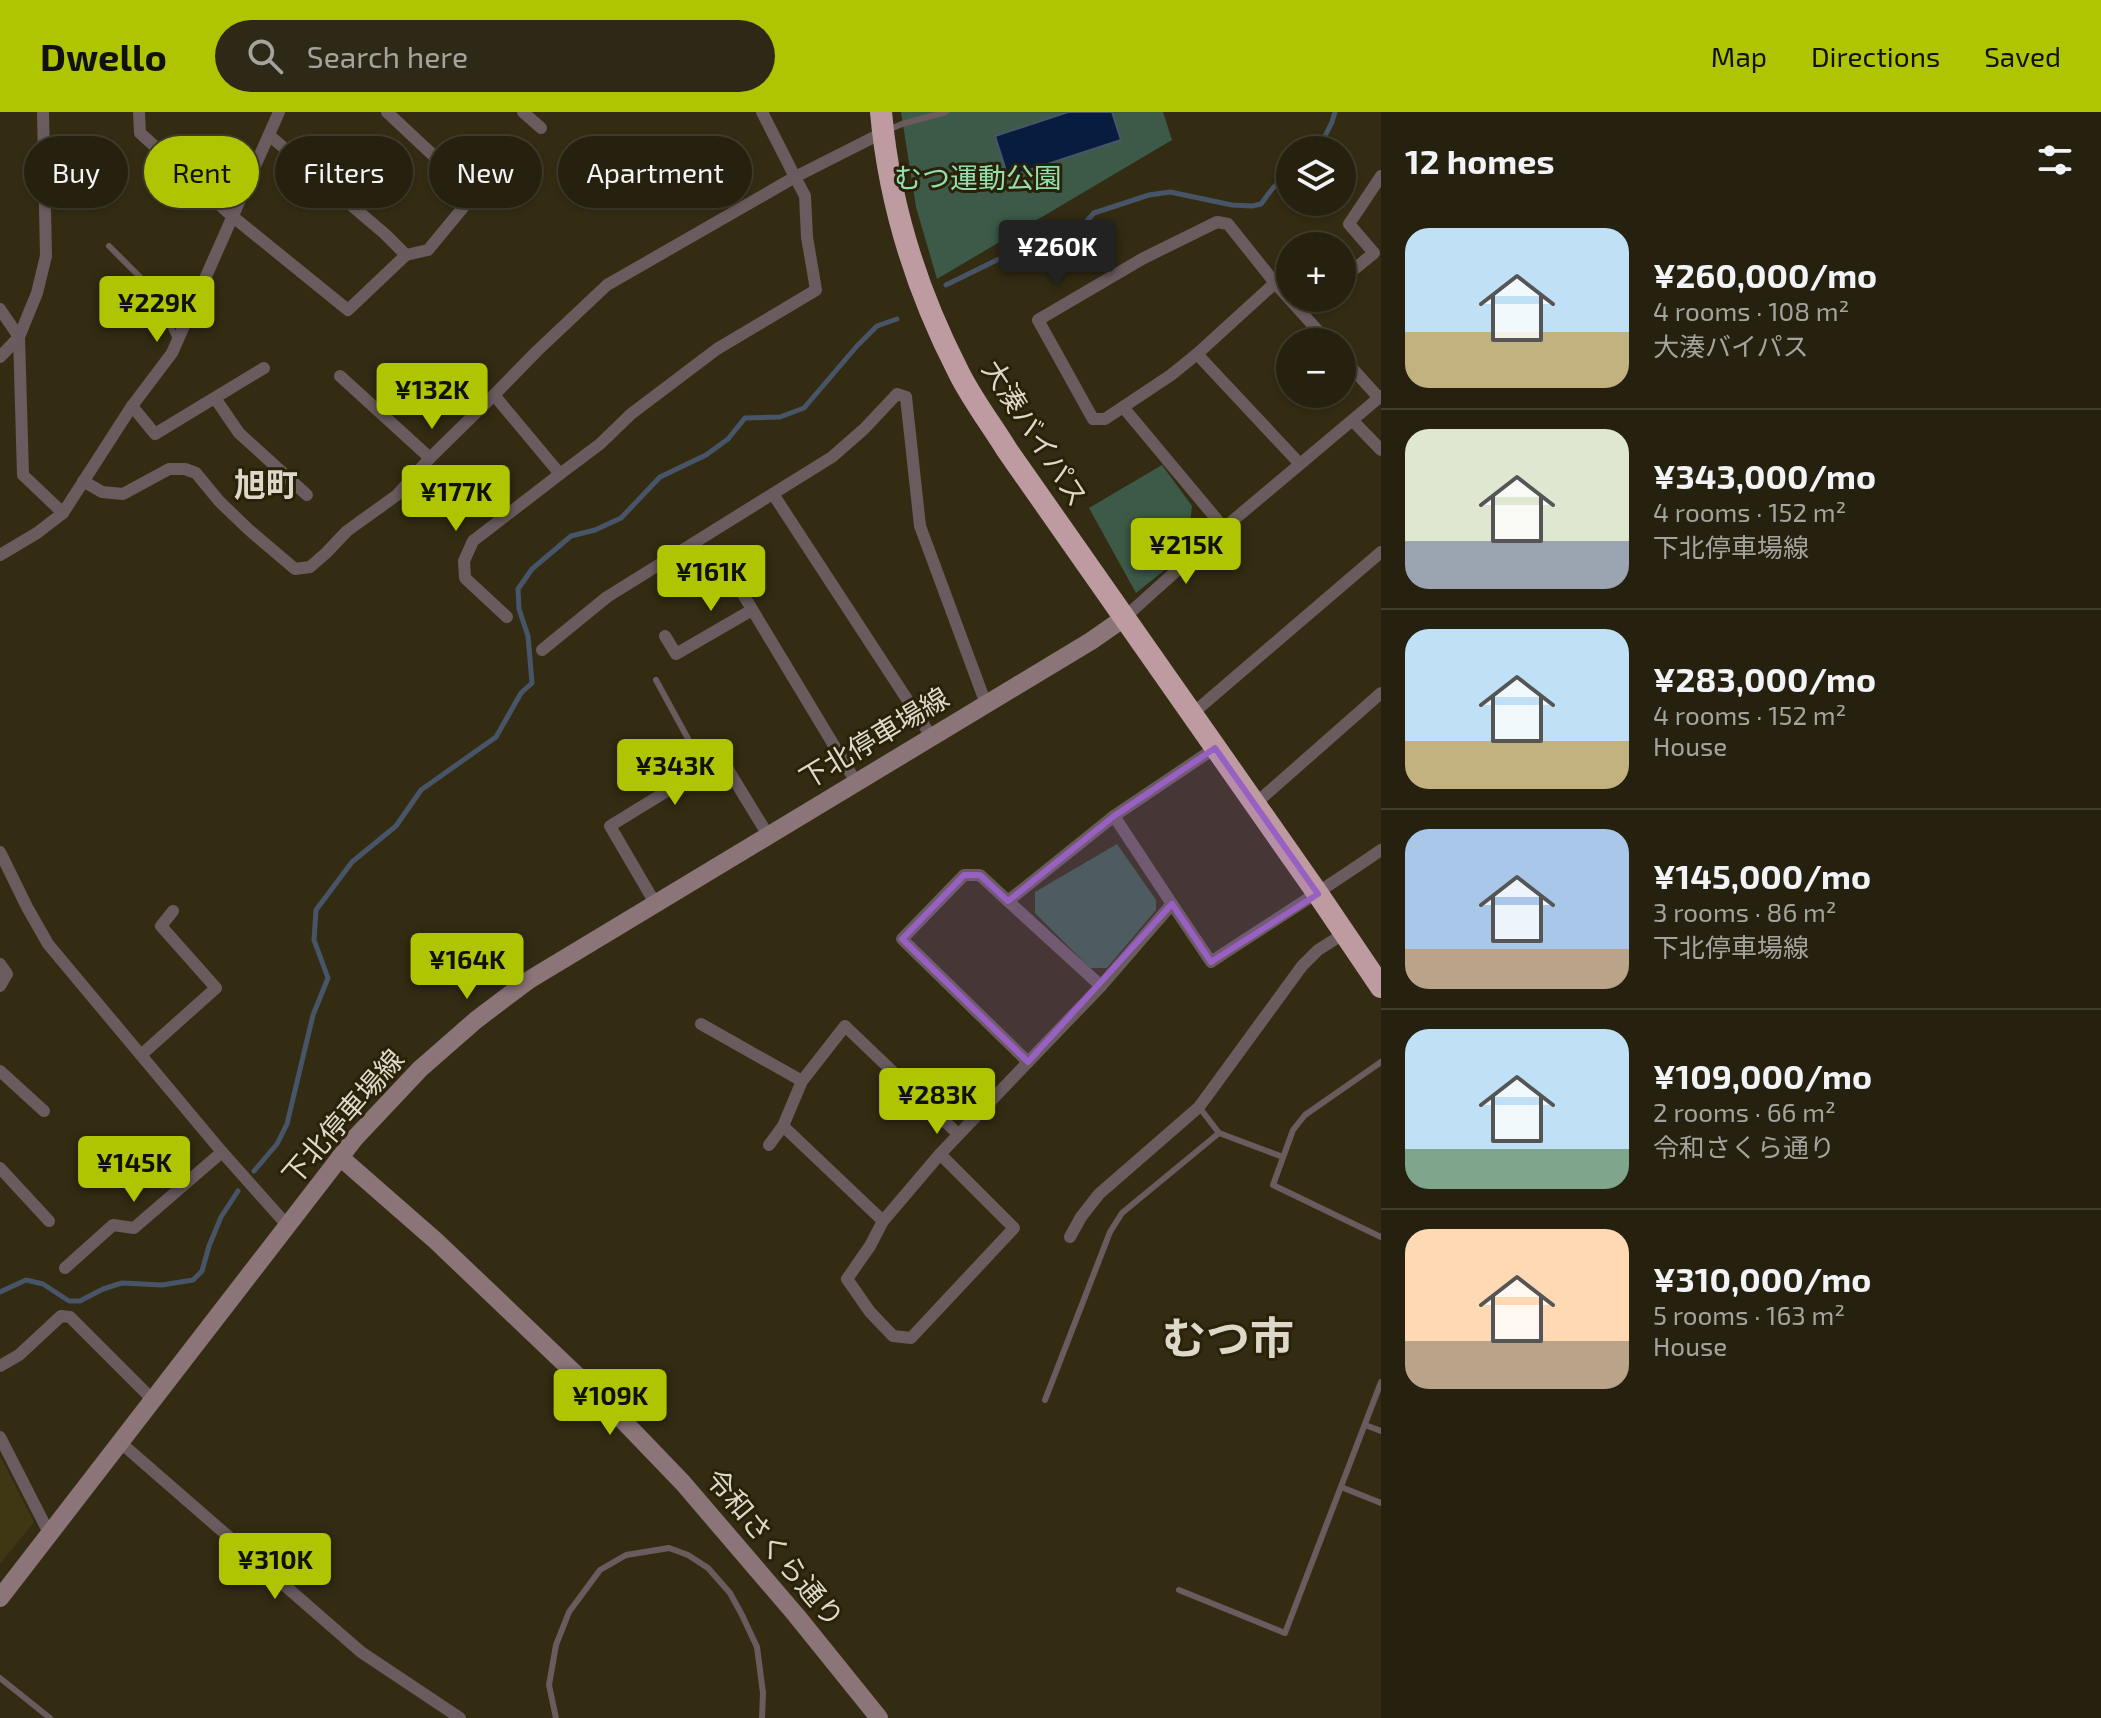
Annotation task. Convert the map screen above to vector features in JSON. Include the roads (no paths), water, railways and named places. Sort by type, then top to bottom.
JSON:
[{"type":"highway","name":"大湊バイパス","points":[[882,122],[892,187],[908,251],[929,311],[959,374],[1007,450],[1381,987]]},
{"type":"main road","name":"下北停車場線","points":[[0,1598],[355,1138],[420,1069],[476,1020],[529,980],[1091,641],[1124,618]]},
{"type":"main road","name":"令和さくら通り","points":[[340,1157],[436,1241],[608,1405],[683,1483],[879,1718]]},
{"type":"street","points":[[0,357],[19,337],[37,293],[46,256],[43,112]]},
{"type":"street","points":[[139,112],[140,133],[232,216],[348,310],[406,255],[428,250],[466,204],[465,189],[387,112]]},
{"type":"street","points":[[0,555],[63,513],[132,406],[172,353],[279,112]]},
{"type":"street","points":[[523,112],[541,128]]},
{"type":"street","points":[[507,617],[465,578],[464,561],[473,541],[717,349],[816,290],[807,237],[805,196],[762,112]]},
{"type":"street","points":[[83,481],[102,492],[123,494],[169,469],[196,473],[219,501],[295,569],[310,567],[347,531],[397,495],[537,351],[607,285],[795,177],[882,122]]},
{"type":"street","points":[[270,136],[406,255]]},
{"type":"street","points":[[1356,232],[1349,224],[1381,176]]},
{"type":"street","points":[[1217,222],[1228,224],[1275,283],[1197,354],[1105,419],[1093,419],[1038,320],[1142,259],[1217,222]]},
{"type":"street","points":[[1356,232],[1374,253],[1356,268]]},
{"type":"street","points":[[0,309],[19,337],[23,475],[63,513]]},
{"type":"street","points":[[1302,312],[1316,328]]},
{"type":"street","points":[[1197,354],[1299,463]]},
{"type":"street","points":[[132,406],[155,434],[264,368]]},
{"type":"street","points":[[1124,618],[1299,463],[1380,397],[1356,372]]},
{"type":"street","points":[[340,376],[430,458]]},
{"type":"street","points":[[542,650],[607,597],[832,457],[897,394],[906,397],[920,526],[986,704]]},
{"type":"street","points":[[494,395],[560,474]]},
{"type":"street","points":[[215,398],[239,433],[307,495]]},
{"type":"street","points":[[1123,407],[1224,528]]},
{"type":"street","points":[[1353,421],[1381,450]]},
{"type":"street","points":[[773,494],[931,736]]},
{"type":"street","points":[[1192,714],[1381,552]]},
{"type":"street","points":[[738,586],[856,782]]},
{"type":"street","points":[[665,636],[676,654],[752,610]]},
{"type":"street","points":[[1255,804],[1381,693]]},
{"type":"street","points":[[1008,901],[1114,816],[1215,748]]},
{"type":"street","points":[[655,903],[610,826],[704,768],[721,758],[768,835]]},
{"type":"street","points":[[1114,816],[1211,962],[1381,850]]},
{"type":"street","points":[[0,881],[2,858]]},
{"type":"street","points":[[2,858],[48,944],[287,1225]]},
{"type":"street","points":[[1028,1062],[902,939],[964,875],[980,875],[1101,986]]},
{"type":"street","points":[[940,1154],[1014,1228],[911,1338],[893,1336],[870,1312],[847,1279],[883,1221],[940,1154],[958,1134],[1101,986],[1172,904]]},
{"type":"street","points":[[141,1055],[216,988],[161,926],[173,911]]},
{"type":"street","points":[[1070,1237],[1099,1194],[1199,1107],[1302,966],[1318,950],[1345,933]]},
{"type":"street","points":[[0,964],[7,974],[0,986]]},
{"type":"street","points":[[701,1024],[802,1081]]},
{"type":"street","points":[[769,1145],[783,1126],[802,1081],[845,1026],[958,1134]]},
{"type":"street","points":[[0,1071],[44,1111]]},
{"type":"street","points":[[783,1126],[883,1221]]},
{"type":"street","points":[[65,1268],[113,1225],[134,1228],[222,1152]]},
{"type":"street","points":[[0,1168],[49,1221]]},
{"type":"street","points":[[0,1366],[19,1355],[61,1316],[70,1317],[153,1400]]},
{"type":"street","points":[[0,1437],[50,1535]]},
{"type":"street","points":[[121,1443],[361,1652],[460,1718]]},
{"type":"lane","points":[[882,122],[902,124],[946,112]]},
{"type":"lane","points":[[109,246],[154,291],[177,342]]},
{"type":"lane","points":[[656,680],[704,768]]},
{"type":"lane","points":[[1381,1062],[1305,1115],[1293,1130],[1273,1185],[1381,1237]]},
{"type":"lane","points":[[1199,1107],[1219,1133],[1283,1157]]},
{"type":"lane","points":[[1045,1400],[1110,1232],[1122,1213],[1219,1133]]},
{"type":"lane","points":[[1179,1590],[1285,1633],[1381,1382]]},
{"type":"lane","points":[[1365,1425],[1381,1431]]},
{"type":"lane","points":[[1341,1487],[1381,1503]]},
{"type":"lane","points":[[556,1718],[549,1685],[556,1645],[569,1612],[600,1570],[626,1555],[669,1548],[688,1555],[708,1568],[730,1593],[757,1647],[763,1693],[762,1718]]},
{"type":"lane","points":[[0,1678],[50,1718]]},
{"type":"water","points":[[1068,112],[1112,112],[1121,140],[1008,177],[995,136]]},
{"type":"waterway","points":[[1325,136],[1335,112]]},
{"type":"waterway","points":[[946,285],[1003,257],[1050,262],[1094,213],[1149,195],[1170,192],[1252,206],[1261,204],[1276,185]]},
{"type":"waterway","points":[[254,1171],[277,1144],[287,1124],[313,1015],[328,978],[314,940],[316,910],[352,862],[396,826],[421,790],[496,737],[521,693],[532,683],[528,636],[519,609],[518,589],[532,569],[571,536],[595,530],[621,518],[660,477],[706,455],[728,439],[745,418],[780,417],[804,408],[877,326],[897,319]]},
{"type":"waterway","points":[[0,1292],[26,1280],[43,1284],[69,1301],[80,1301],[122,1283],[162,1285],[193,1280],[202,1271],[221,1217],[238,1191]]},
{"type":"district","name":"旭町","points":[[266,485]]},
{"type":"district","name":"むつ市","points":[[1228,1339]]},
{"type":"park label","name":"むつ運動公園","points":[[978,178]]}]
